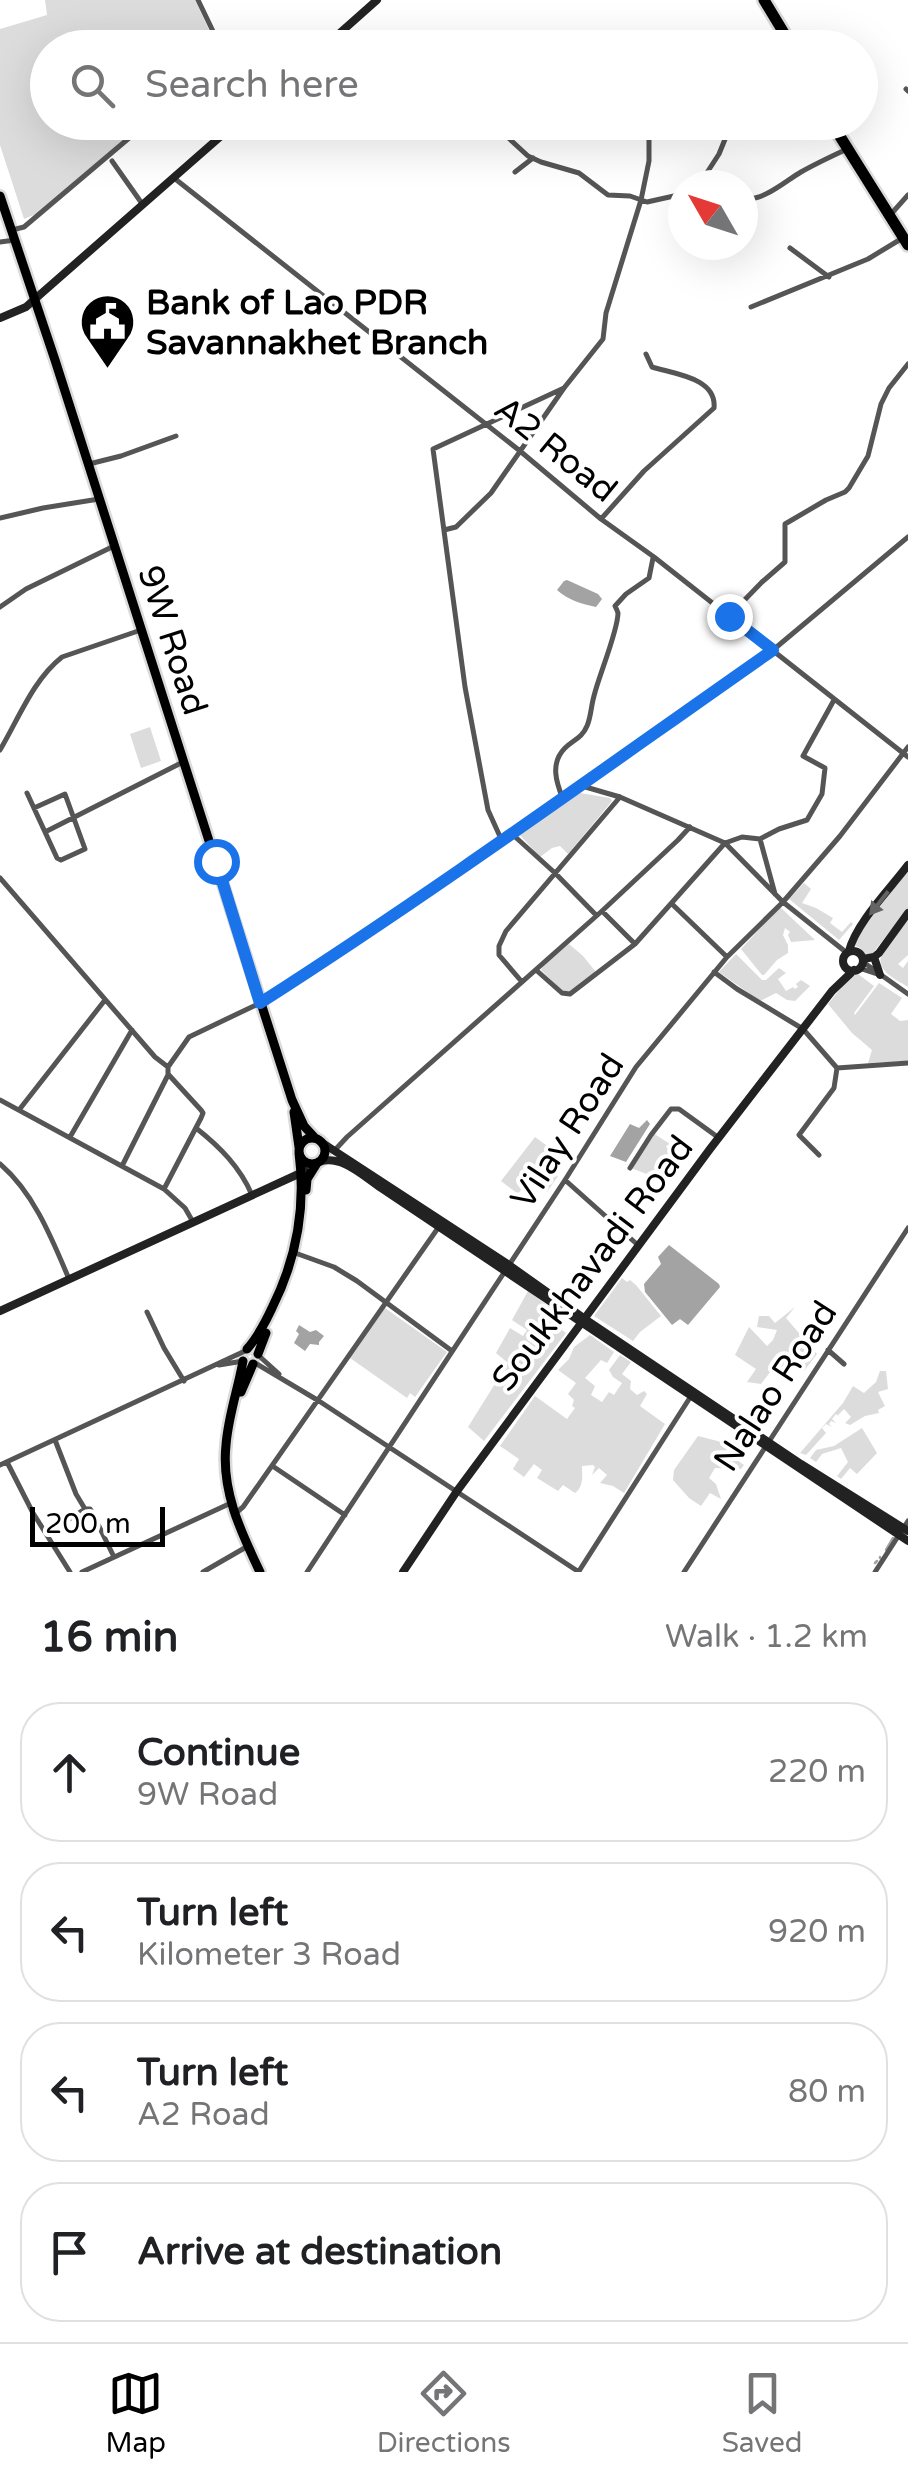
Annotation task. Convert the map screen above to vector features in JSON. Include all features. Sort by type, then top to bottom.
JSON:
[{"type":"highway","points":[[755,0],[773,30]]},
{"type":"highway","points":[[764,0],[782,30]]},
{"type":"highway","points":[[842,140],[892,213]]},
{"type":"highway","points":[[850,140],[906,238]]},
{"type":"main road","name":"9W Road","points":[[0,196],[292,1100],[304,1126],[325,1152],[306,1185],[298,1254],[288,1286],[260,1345],[250,1357],[232,1413]]},
{"type":"main road","name":"9W Road","points":[[260,1572],[233,1508],[225,1457],[240,1379],[284,1285],[302,1216],[292,1100]]},
{"type":"main road","points":[[318,1140],[304,1140],[299,1152],[306,1162],[319,1162]]},
{"type":"street","points":[[198,0],[212,30]]},
{"type":"street","points":[[344,30],[378,0]]},
{"type":"street","points":[[0,242],[24,227],[127,140]]},
{"type":"street","points":[[0,318],[35,300],[218,140]]},
{"type":"street","points":[[510,140],[532,158],[579,173],[608,195],[647,202],[668,197]]},
{"type":"street","points":[[444,530],[456,527],[491,493],[602,339],[606,313],[641,200],[649,140]]},
{"type":"street","points":[[709,170],[725,140]]},
{"type":"street","points":[[758,197],[848,149]]},
{"type":"street","points":[[514,172],[532,158]]},
{"type":"street","points":[[112,161],[142,205]]},
{"type":"street","name":"A2 Road","points":[[174,178],[601,519],[654,556],[906,755]]},
{"type":"street","points":[[892,213],[908,194]]},
{"type":"street","points":[[751,307],[828,277],[906,238]]},
{"type":"street","points":[[790,248],[828,277]]},
{"type":"street","points":[[601,519],[716,402],[708,387],[652,366],[646,354]]},
{"type":"street","points":[[729,616],[786,562],[785,524],[845,492],[858,476],[868,456],[881,404],[894,379],[908,364]]},
{"type":"street","points":[[502,841],[488,810],[465,687],[433,449],[564,388]]},
{"type":"street","points":[[88,464],[176,436]]},
{"type":"street","points":[[0,518],[100,500]]},
{"type":"street","points":[[122,1166],[189,1036],[260,1003],[582,786],[773,650],[908,536]]},
{"type":"street","points":[[0,607],[26,589],[114,546]]},
{"type":"street","points":[[563,799],[555,778],[556,765],[589,721],[614,631],[616,606],[650,578],[654,556]]},
{"type":"street","points":[[0,750],[36,686],[62,657],[141,630]]},
{"type":"street","points":[[536,970],[562,994],[570,994],[635,944],[726,843],[742,837],[760,839],[779,828],[807,820],[822,794],[825,768],[803,756],[834,699]]},
{"type":"street","name":"Vilay Road","points":[[307,1572],[636,1067],[714,972],[783,902],[840,836],[906,755],[908,746]]},
{"type":"street","points":[[46,832],[183,762]]},
{"type":"street","points":[[582,786],[726,843],[783,902],[847,953],[858,952],[860,965]]},
{"type":"street","points":[[28,793],[34,808],[57,858],[61,860],[85,849],[65,794],[34,808]]},
{"type":"street","points":[[522,982],[499,955],[506,931],[620,798]]},
{"type":"street","points":[[0,1311],[278,1184],[335,1151],[690,827]]},
{"type":"street","points":[[512,834],[635,944]]},
{"type":"street","points":[[760,839],[776,894]]},
{"type":"street","name":"Soukkhavadi Road","points":[[832,991],[865,920],[908,865]]},
{"type":"street","points":[[0,878],[203,1113],[164,1189]]},
{"type":"street","points":[[672,904],[727,958]]},
{"type":"street","points":[[847,953],[846,968],[874,957],[908,914]]},
{"type":"street","points":[[834,944],[847,953]]},
{"type":"street","points":[[874,957],[880,974]]},
{"type":"street","points":[[860,965],[908,994]]},
{"type":"street","name":"Soukkhavadi Road","points":[[403,1572],[457,1491],[719,1138],[832,991],[860,965]]},
{"type":"street","points":[[714,972],[803,1029],[837,1068],[834,1088],[799,1132],[819,1155]]},
{"type":"street","points":[[19,1110],[105,1000]]},
{"type":"street","points":[[70,1138],[132,1030]]},
{"type":"street","points":[[837,1068],[908,1063]]},
{"type":"street","points":[[0,1100],[164,1189],[185,1208],[193,1222]]},
{"type":"street","points":[[630,1168],[671,1109],[678,1109],[719,1138]]},
{"type":"street","points":[[196,1128],[237,1167],[252,1196]]},
{"type":"street","points":[[318,1140],[691,1396],[905,1529],[908,1541]]},
{"type":"street","points":[[319,1162],[342,1162],[506,1268]]},
{"type":"street","points":[[0,1164],[24,1190],[69,1279]]},
{"type":"street","points":[[565,1180],[639,1246]]},
{"type":"street","points":[[278,1184],[294,1187],[301,1197]]},
{"type":"street","points":[[82,1572],[233,1508],[243,1508],[439,1227]]},
{"type":"street","name":"Nalao Road","points":[[684,1572],[908,1228]]},
{"type":"street","points":[[298,1254],[334,1267],[357,1281],[452,1351]]},
{"type":"street","points":[[146,1312],[184,1381]]},
{"type":"street","points":[[584,1322],[768,1445]]},
{"type":"street","points":[[828,1350],[844,1364]]},
{"type":"street","points":[[70,1572],[3,1464],[220,1365],[250,1357],[579,1572],[691,1396]]},
{"type":"street","points":[[220,1365],[234,1370],[240,1379]]},
{"type":"street","points":[[55,1440],[76,1494],[85,1509],[92,1512],[114,1557]]},
{"type":"street","points":[[274,1466],[345,1515]]},
{"type":"street","points":[[48,1533],[85,1509]]},
{"type":"street","points":[[875,1572],[905,1529]]},
{"type":"street","points":[[202,1572],[248,1546]]},
{"type":"shaded area","points":[[45,0],[195,0],[209,30],[30,30],[30,140],[123,140],[39,213],[24,219],[0,145],[0,29],[47,15]]},
{"type":"shaded area","points":[[567,580],[602,599],[596,607],[566,596],[557,590]]},
{"type":"shaded area","points":[[150,727],[161,761],[141,768],[130,734]]},
{"type":"shaded area","points":[[580,793],[612,801],[568,854],[560,846],[540,857],[521,833]]},
{"type":"shaded area","points":[[908,870],[908,908],[872,954],[865,955],[854,945],[855,939]]},
{"type":"shaded area","points":[[804,883],[811,889],[802,903],[833,918],[830,923],[842,932],[853,924],[839,940],[789,899]]},
{"type":"shaded area","points":[[780,907],[815,940],[791,942],[790,932],[785,928],[788,953],[762,975],[741,949]]},
{"type":"shaded area","points":[[908,919],[908,955],[898,964],[903,968],[908,961],[908,987],[882,966],[881,956]]},
{"type":"shaded area","points":[[569,944],[596,972],[570,992],[563,992],[541,970]]},
{"type":"shaded area","points":[[736,954],[762,980],[779,968],[786,973],[778,979],[786,991],[798,987],[796,984],[801,980],[810,986],[795,1001],[776,993],[760,1001],[719,972]]},
{"type":"shaded area","points":[[858,974],[874,986],[855,1015],[879,983],[902,998],[891,1014],[900,1021],[908,1020],[908,1061],[868,1063],[872,1050],[828,1004],[849,978]]},
{"type":"shaded area","points":[[647,1120],[650,1124],[626,1162],[610,1156],[630,1124],[639,1128]]},
{"type":"shaded area","points":[[653,1133],[670,1144],[667,1148],[674,1146],[657,1178],[631,1168]]},
{"type":"shaded area","points":[[535,1137],[557,1153],[549,1168],[558,1176],[547,1192],[529,1179],[518,1194],[501,1181]]},
{"type":"shaded area","points":[[669,1245],[720,1287],[688,1325],[680,1319],[672,1325],[645,1292],[644,1284],[661,1264],[658,1257]]},
{"type":"shaded area","points":[[622,1278],[636,1285],[661,1316],[633,1341],[594,1316]]},
{"type":"shaded area","points":[[528,1291],[564,1318],[558,1327],[566,1333],[484,1441],[468,1427],[508,1363],[496,1353],[510,1328],[523,1336],[527,1330],[512,1320]]},
{"type":"shaded area","points":[[795,1307],[786,1318],[817,1354],[804,1371],[792,1363],[781,1372],[774,1367],[761,1384],[747,1382],[756,1369],[735,1355],[749,1327],[767,1346],[777,1330],[757,1327],[759,1316],[769,1316],[775,1323]]},
{"type":"shaded area","points":[[385,1308],[447,1352],[415,1397],[410,1393],[407,1398],[350,1358]]},
{"type":"shaded area","points":[[299,1325],[324,1336],[319,1345],[310,1344],[305,1351],[294,1343]]},
{"type":"shaded area","points":[[590,1335],[614,1352],[607,1363],[601,1360],[585,1378],[595,1386],[591,1395],[602,1402],[609,1392],[614,1395],[622,1383],[609,1370],[620,1355],[631,1362],[622,1374],[631,1381],[630,1389],[637,1395],[644,1391],[647,1394],[640,1406],[665,1424],[624,1493],[600,1483],[607,1475],[599,1468],[592,1475],[593,1465],[582,1466],[581,1484],[575,1493],[563,1485],[558,1491],[537,1478],[542,1470],[534,1464],[524,1477],[513,1469],[519,1459],[500,1446],[535,1396],[567,1419],[575,1408],[568,1394],[576,1383],[558,1370],[574,1347]]},
{"type":"shaded area","points":[[880,1371],[886,1371],[888,1389],[878,1392],[885,1406],[879,1413],[850,1425],[845,1423],[851,1417],[844,1409],[838,1415],[841,1418],[836,1414],[832,1419],[836,1423],[831,1421],[832,1427],[826,1424],[822,1428],[826,1433],[806,1455],[800,1453],[853,1386],[864,1393],[876,1382]]},
{"type":"shaded area","points":[[862,1428],[877,1453],[857,1474],[850,1468],[841,1479],[837,1476],[848,1462],[841,1448],[822,1454],[816,1462],[810,1458],[816,1450],[834,1446]]},
{"type":"shaded area","points":[[698,1436],[741,1447],[734,1458],[744,1465],[741,1469],[715,1468],[709,1478],[716,1484],[721,1499],[710,1493],[701,1506],[673,1480],[674,1470]]},
{"type":"waterway","points":[[886,1550],[893,1538]]},
{"type":"place","name":"Bank of Lao PDR Savannakhet Branch","points":[[107,371]]},
{"type":"route","points":[[216,861],[260,1003],[582,786],[773,650],[729,616]]}]
